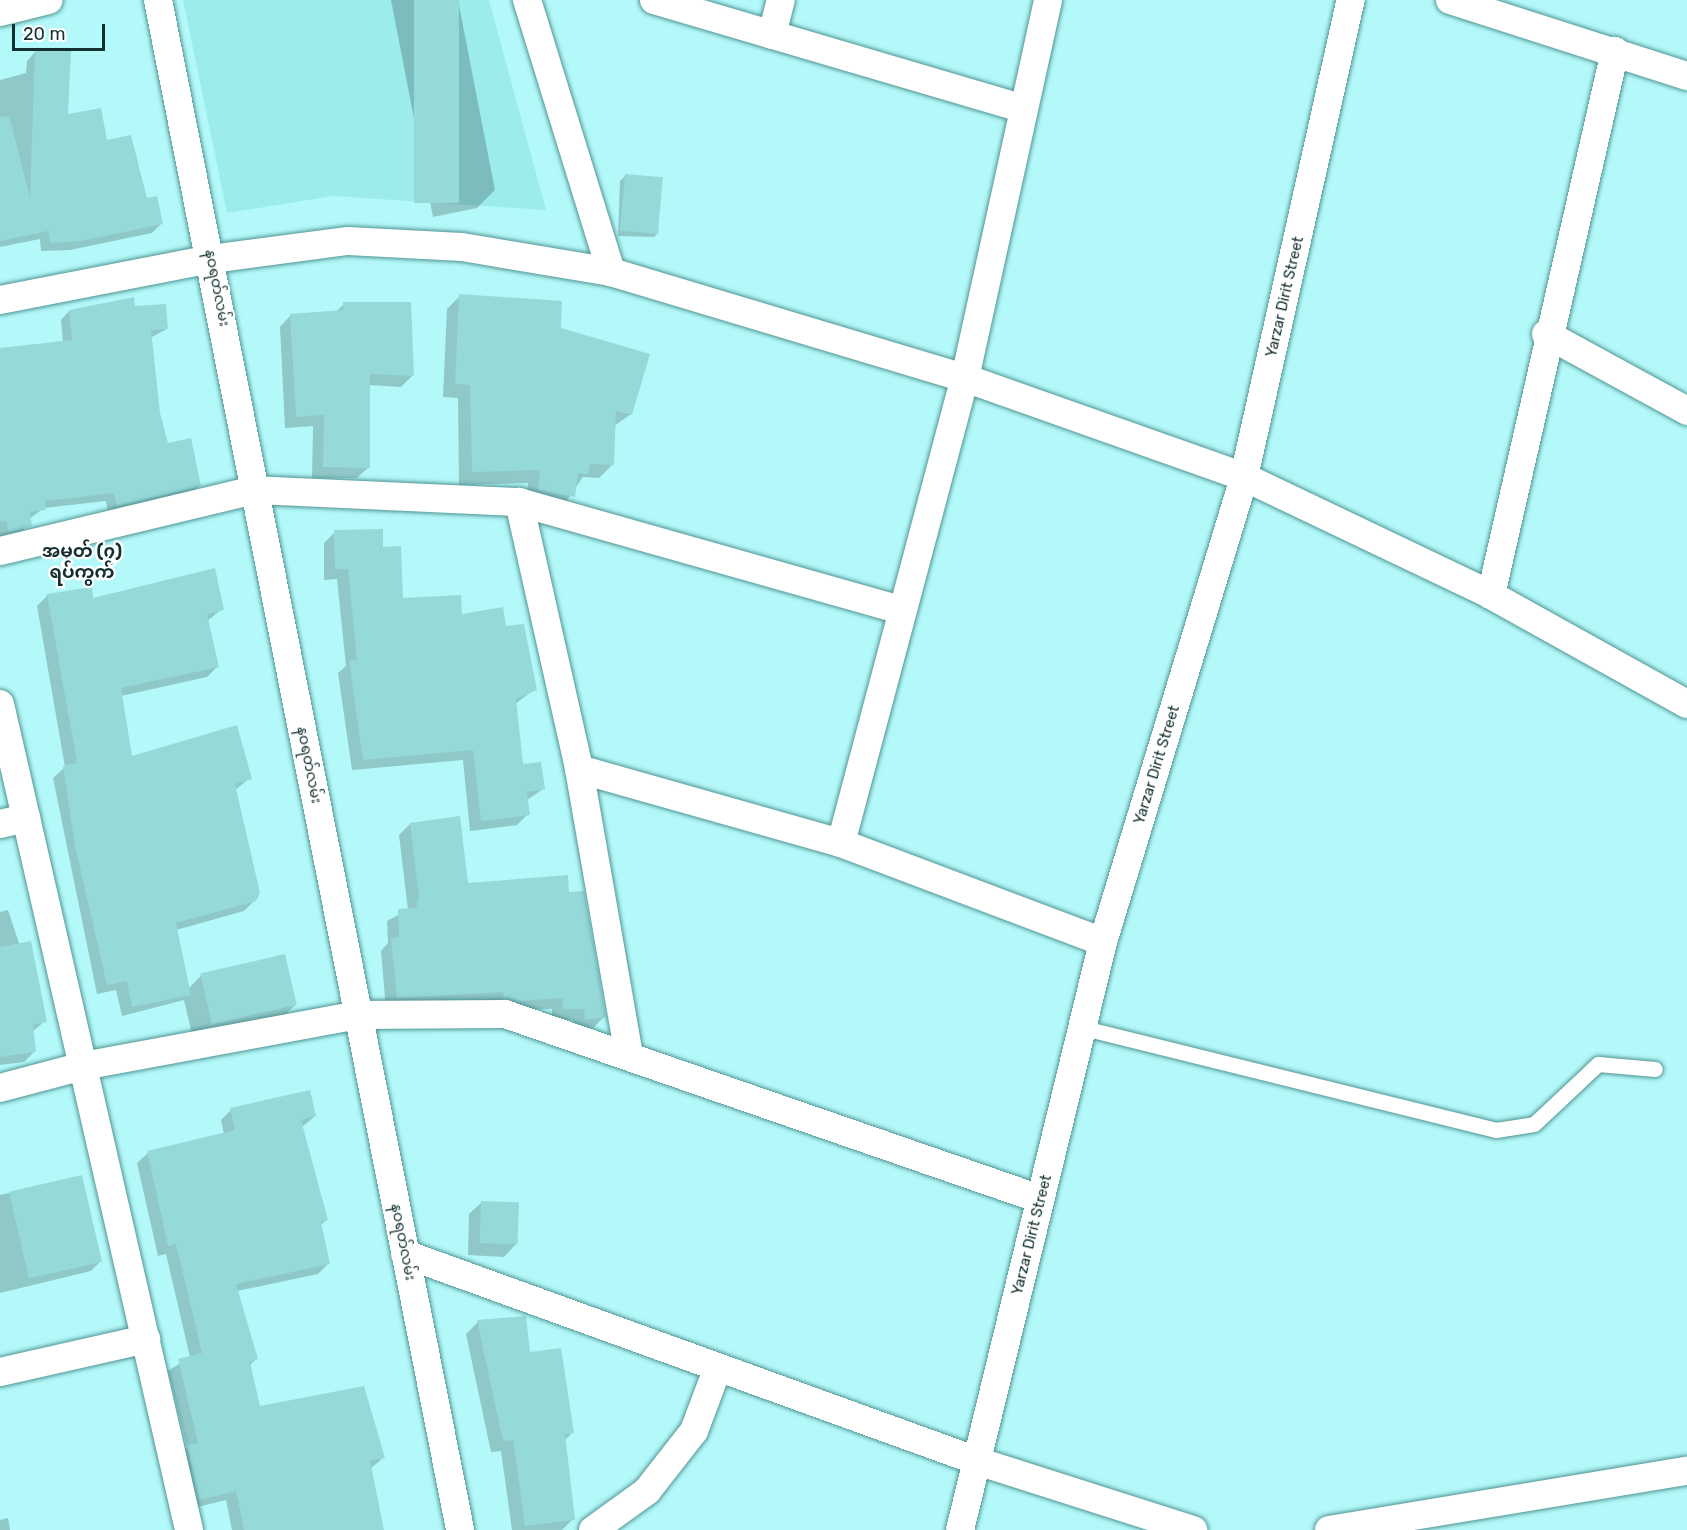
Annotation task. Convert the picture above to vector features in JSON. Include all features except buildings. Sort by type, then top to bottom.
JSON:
[{"type":"street","points":[[0,12],[49,0]]},
{"type":"street","name":"နဝရတ်လမ်း","points":[[158,0],[212,259],[254,490],[460,1530]]},
{"type":"street","points":[[527,0],[611,272]]},
{"type":"street","points":[[654,0],[1022,108]]},
{"type":"street","points":[[771,34],[781,0]]},
{"type":"street","points":[[841,843],[900,610],[964,378],[1022,108],[1048,0]]},
{"type":"street","name":"Yarzar Dirit Street","points":[[960,1530],[1084,1028],[1103,942],[1244,477],[1351,0]]},
{"type":"street","points":[[1450,0],[1615,51],[1687,76]]},
{"type":"street","points":[[1491,595],[1546,334],[1615,51]]},
{"type":"street","points":[[0,300],[212,259],[348,241],[462,247],[611,272],[964,378],[1244,477],[1491,595],[1687,704]]},
{"type":"street","points":[[1546,334],[1687,411]]},
{"type":"street","points":[[0,551],[254,490],[519,502],[900,610]]},
{"type":"street","points":[[519,502],[579,769],[629,1055]]},
{"type":"street","points":[[0,704],[13,821],[83,1066],[189,1530]]},
{"type":"street","points":[[579,769],[841,843],[1103,942]]},
{"type":"street","points":[[0,1088],[83,1066],[358,1015],[505,1014],[1040,1199]]},
{"type":"street","points":[[405,1254],[977,1461],[1193,1530]]},
{"type":"street","points":[[0,1372],[146,1339]]},
{"type":"street","points":[[593,1530],[647,1491],[694,1431],[718,1367]]},
{"type":"street","points":[[1329,1530],[1687,1472]]},
{"type":"lane","points":[[1084,1028],[1496,1130],[1534,1124],[1598,1064],[1655,1069]]},
{"type":"shaded area","points":[[183,0],[489,0],[546,210],[333,196],[227,213]]},
{"type":"district","name":"အမှတ် (၇) ရပ်ကွက်","points":[[82,562]]}]
